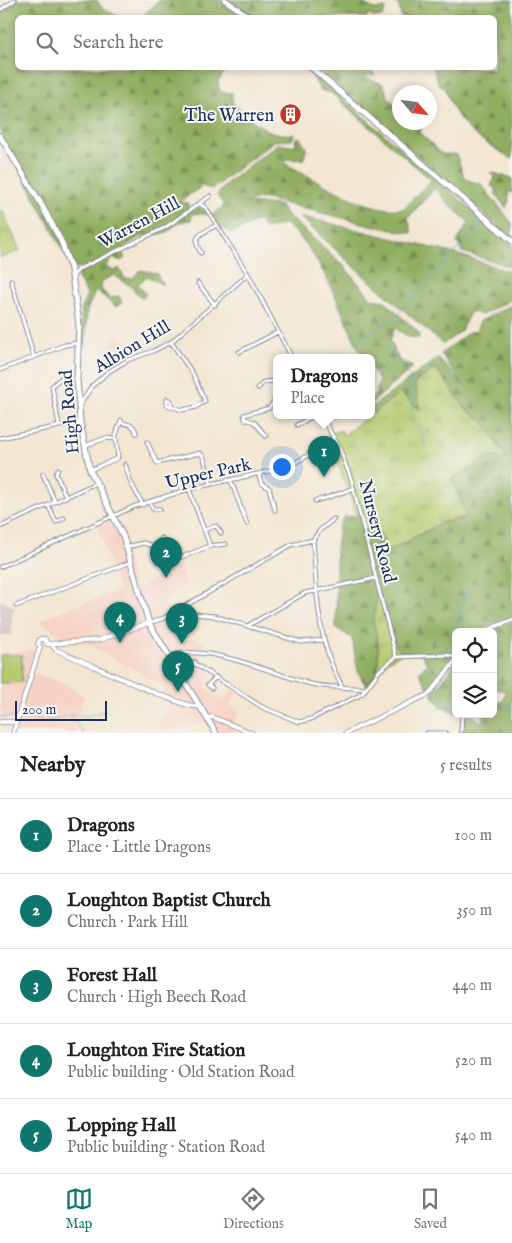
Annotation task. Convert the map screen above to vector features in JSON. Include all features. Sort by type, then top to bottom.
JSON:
[{"type":"main road","points":[[225,0],[247,15]]},
{"type":"main road","points":[[314,70],[512,241]]},
{"type":"main road","name":"High Road","points":[[0,136],[40,202],[60,242],[73,276],[78,306],[77,378],[80,422],[90,470],[127,547],[149,623],[216,733]]},
{"type":"street","points":[[0,10],[15,0]]},
{"type":"street","name":"Warren Hill","points":[[73,276],[79,269],[166,227],[210,196]]},
{"type":"street","points":[[200,204],[206,208],[248,274],[290,354]]},
{"type":"street","points":[[201,253],[196,245],[196,240],[199,236],[217,225]]},
{"type":"street","name":"Warren Hill","points":[[71,269],[79,269]]},
{"type":"street","name":"Albion Hill","points":[[79,406],[92,386],[108,372],[128,360],[154,351],[171,342],[248,274]]},
{"type":"street","points":[[11,280],[34,357]]},
{"type":"street","points":[[198,283],[215,305]]},
{"type":"street","points":[[239,352],[278,332]]},
{"type":"street","points":[[0,370],[65,344],[78,342]]},
{"type":"street","points":[[170,405],[182,410],[196,407],[205,401],[193,374],[171,342]]},
{"type":"street","points":[[59,426],[52,386],[62,376]]},
{"type":"street","points":[[258,388],[264,382],[273,381]]},
{"type":"street","points":[[266,436],[254,422],[245,419],[244,415],[247,412],[269,408],[273,402]]},
{"type":"street","points":[[254,422],[255,412]]},
{"type":"street","points":[[297,425],[308,419]]},
{"type":"street","name":"Nursery Road","points":[[324,419],[341,452],[354,488],[396,657]]},
{"type":"street","points":[[90,470],[118,458],[119,449],[114,438],[121,421],[130,424],[135,429],[136,434]]},
{"type":"street","points":[[0,438],[80,422]]},
{"type":"street","name":"Upper Park","points":[[0,567],[149,502],[189,489],[259,475],[297,463],[334,437]]},
{"type":"street","points":[[84,446],[106,438],[114,438]]},
{"type":"street","points":[[147,442],[157,462],[200,453],[204,458],[211,484]]},
{"type":"street","points":[[125,464],[131,483],[143,505]]},
{"type":"street","points":[[58,469],[56,474],[66,497]]},
{"type":"street","points":[[43,474],[55,502]]},
{"type":"street","points":[[259,475],[261,483],[269,488],[275,510]]},
{"type":"street","points":[[231,481],[247,521]]},
{"type":"street","points":[[0,527],[96,483]]},
{"type":"street","points":[[314,501],[328,499],[338,493],[354,488]]},
{"type":"street","points":[[189,489],[210,546]]},
{"type":"street","points":[[149,502],[153,509],[160,509]]},
{"type":"street","points":[[48,505],[56,522],[64,518]]},
{"type":"street","points":[[334,518],[320,530],[313,540],[316,590],[323,640],[329,660],[344,688]]},
{"type":"street","points":[[204,530],[216,526],[221,533]]},
{"type":"street","points":[[127,547],[143,543],[154,546],[162,538]]},
{"type":"street","points":[[40,647],[45,647],[49,644],[97,640],[149,623],[174,612],[291,545],[313,540]]},
{"type":"street","points":[[182,556],[210,546],[226,544]]},
{"type":"street","points":[[16,606],[131,562]]},
{"type":"street","points":[[249,625],[296,596],[376,578]]},
{"type":"street","points":[[174,612],[207,614],[301,642],[323,640]]},
{"type":"street","points":[[492,628],[512,620]]},
{"type":"street","points":[[13,733],[40,647],[38,644],[40,639],[45,639],[56,650],[171,699],[191,707],[199,706]]},
{"type":"street","points":[[183,654],[184,657],[195,662],[262,707],[299,722],[311,719],[362,694],[380,670],[396,657],[447,655],[452,657]]},
{"type":"street","points":[[168,657],[183,654],[218,656],[311,683],[366,689]]},
{"type":"street","points":[[180,675],[195,662]]},
{"type":"street","points":[[346,733],[429,694],[452,663]]},
{"type":"street","points":[[212,688],[208,685],[216,677]]},
{"type":"street","points":[[207,718],[212,717],[252,733]]},
{"type":"street","points":[[459,731],[461,718]]},
{"type":"street","points":[[0,722],[16,720]]},
{"type":"street","points":[[426,733],[446,733]]},
{"type":"shaded area","points":[[118,331],[125,344],[119,348],[125,359],[111,366],[104,353],[110,347],[108,346]]},
{"type":"shaded area","points":[[111,521],[124,547],[135,590],[179,565],[187,583],[164,602],[173,617],[179,616],[181,632],[206,642],[196,664],[211,675],[205,682],[208,684],[206,686],[217,697],[224,700],[232,691],[237,694],[229,704],[240,712],[232,723],[232,730],[239,733],[220,733],[213,721],[168,731],[163,728],[157,729],[169,703],[161,684],[89,645],[65,638],[39,622],[61,611],[119,590],[97,527]]},
{"type":"shaded area","points":[[0,600],[16,608],[12,613],[12,635],[0,635]]},
{"type":"shaded area","points":[[36,649],[32,672],[63,683],[84,697],[74,728],[77,733],[13,733],[15,722],[0,712],[0,653]]},
{"type":"green space","points":[[18,0],[97,0],[102,8],[116,15],[15,15],[15,70],[226,70],[218,82],[220,92],[232,93],[232,102],[267,130],[275,133],[294,134],[292,140],[274,141],[212,189],[202,186],[180,202],[188,203],[189,210],[196,207],[205,210],[208,215],[193,213],[191,220],[180,222],[166,233],[140,237],[121,249],[125,258],[121,261],[112,258],[106,267],[114,271],[119,268],[125,279],[133,278],[140,270],[156,273],[163,285],[147,276],[138,284],[146,295],[142,299],[129,285],[114,275],[102,281],[101,289],[110,298],[119,296],[122,303],[116,307],[96,290],[87,310],[85,346],[80,337],[82,306],[87,295],[77,276],[86,266],[77,268],[71,265],[0,133],[0,12]]},
{"type":"green space","points":[[160,0],[220,0],[242,15],[143,15]]},
{"type":"green space","points":[[228,0],[363,0],[362,3],[375,9],[386,8],[383,15],[249,15]]},
{"type":"green space","points":[[393,0],[512,0],[512,159],[479,138],[463,123],[456,114],[445,88],[439,85],[434,70],[497,70],[497,15],[401,15],[399,6]]},
{"type":"green space","points":[[305,70],[309,70],[512,244],[512,267],[462,252],[457,242],[469,222],[447,203],[435,188],[408,218],[412,233],[383,228],[262,198],[245,203],[279,205],[288,216],[340,262],[372,299],[385,301],[419,333],[419,338],[409,337],[395,328],[390,340],[399,360],[413,367],[375,400],[379,380],[375,374],[375,354],[362,354],[359,350],[337,299],[319,264],[297,234],[285,224],[265,229],[259,220],[232,234],[218,225],[212,215],[224,206],[217,195],[228,182],[278,144],[296,145],[295,139],[299,137],[307,148],[303,160],[284,159],[286,164],[358,201],[389,209],[403,209],[431,180],[331,93],[320,90],[312,75]]},
{"type":"green space","points":[[319,70],[371,70],[375,75],[362,76],[383,84],[389,99],[392,101],[392,130],[420,130],[419,132],[442,154],[456,154],[465,179],[481,184],[512,223],[512,239]]},
{"type":"green space","points":[[490,172],[512,178],[512,193],[508,190],[509,201],[506,208],[496,195],[496,189],[491,186],[495,178]]},
{"type":"green space","points":[[0,210],[3,211],[20,251],[0,258]]},
{"type":"green space","points":[[299,216],[453,253],[512,272],[512,299],[482,315],[471,311],[460,332],[443,344],[363,275]]},
{"type":"green space","points":[[512,305],[512,618],[492,624],[486,628],[452,628],[452,663],[429,690],[419,672],[427,664],[422,654],[402,653],[396,647],[378,593],[373,621],[378,641],[378,669],[366,686],[358,672],[352,638],[336,628],[336,548],[339,526],[344,517],[359,515],[365,530],[376,526],[384,541],[382,551],[391,550],[441,523],[466,516],[452,479],[488,457],[507,459],[484,422],[466,409],[436,368],[415,383],[420,410],[400,393],[375,412],[375,405],[438,358],[463,385],[441,354],[469,332],[476,331],[480,321]]},
{"type":"green space","points":[[436,368],[466,409],[484,422],[507,459],[489,457],[453,479],[466,516],[441,523],[391,550],[382,551],[375,526],[365,530],[357,517],[328,435],[341,430],[344,435],[365,419],[375,419],[375,411],[400,392],[419,409],[414,383]]},
{"type":"green space","points":[[378,592],[396,647],[402,653],[388,661],[367,687],[378,669],[378,641],[373,621]]},
{"type":"green space","points":[[512,621],[512,733],[463,733],[465,718],[476,718],[482,723],[483,718],[497,718],[497,703],[503,701],[506,691],[497,690],[497,628],[495,628]]},
{"type":"green space","points":[[0,655],[22,655],[22,682],[0,683]]},
{"type":"green space","points":[[452,667],[452,711],[442,707],[431,695]]},
{"type":"waterway","points":[[359,339],[396,316],[481,224],[473,215]]},
{"type":"waterway","points":[[385,345],[411,378],[412,415],[427,448]]},
{"type":"waterway","points":[[457,628],[466,588]]},
{"type":"waterway","points":[[437,710],[452,701]]},
{"type":"waterway","points":[[502,702],[512,708]]},
{"type":"waterway","points":[[72,715],[87,716],[106,711]]},
{"type":"waterway","points":[[0,717],[34,718],[44,722],[71,715],[83,733]]},
{"type":"place","name":"The Warren","points":[[290,115]]},
{"type":"place","name":"Dragons","points":[[324,477]]},
{"type":"place","name":"Loughton Baptist Church","points":[[166,578]]},
{"type":"place","name":"Loughton Fire Station","points":[[120,643]]},
{"type":"place","name":"Forest Hall","points":[[182,644]]},
{"type":"place","name":"Lopping Hall","points":[[178,692]]}]
